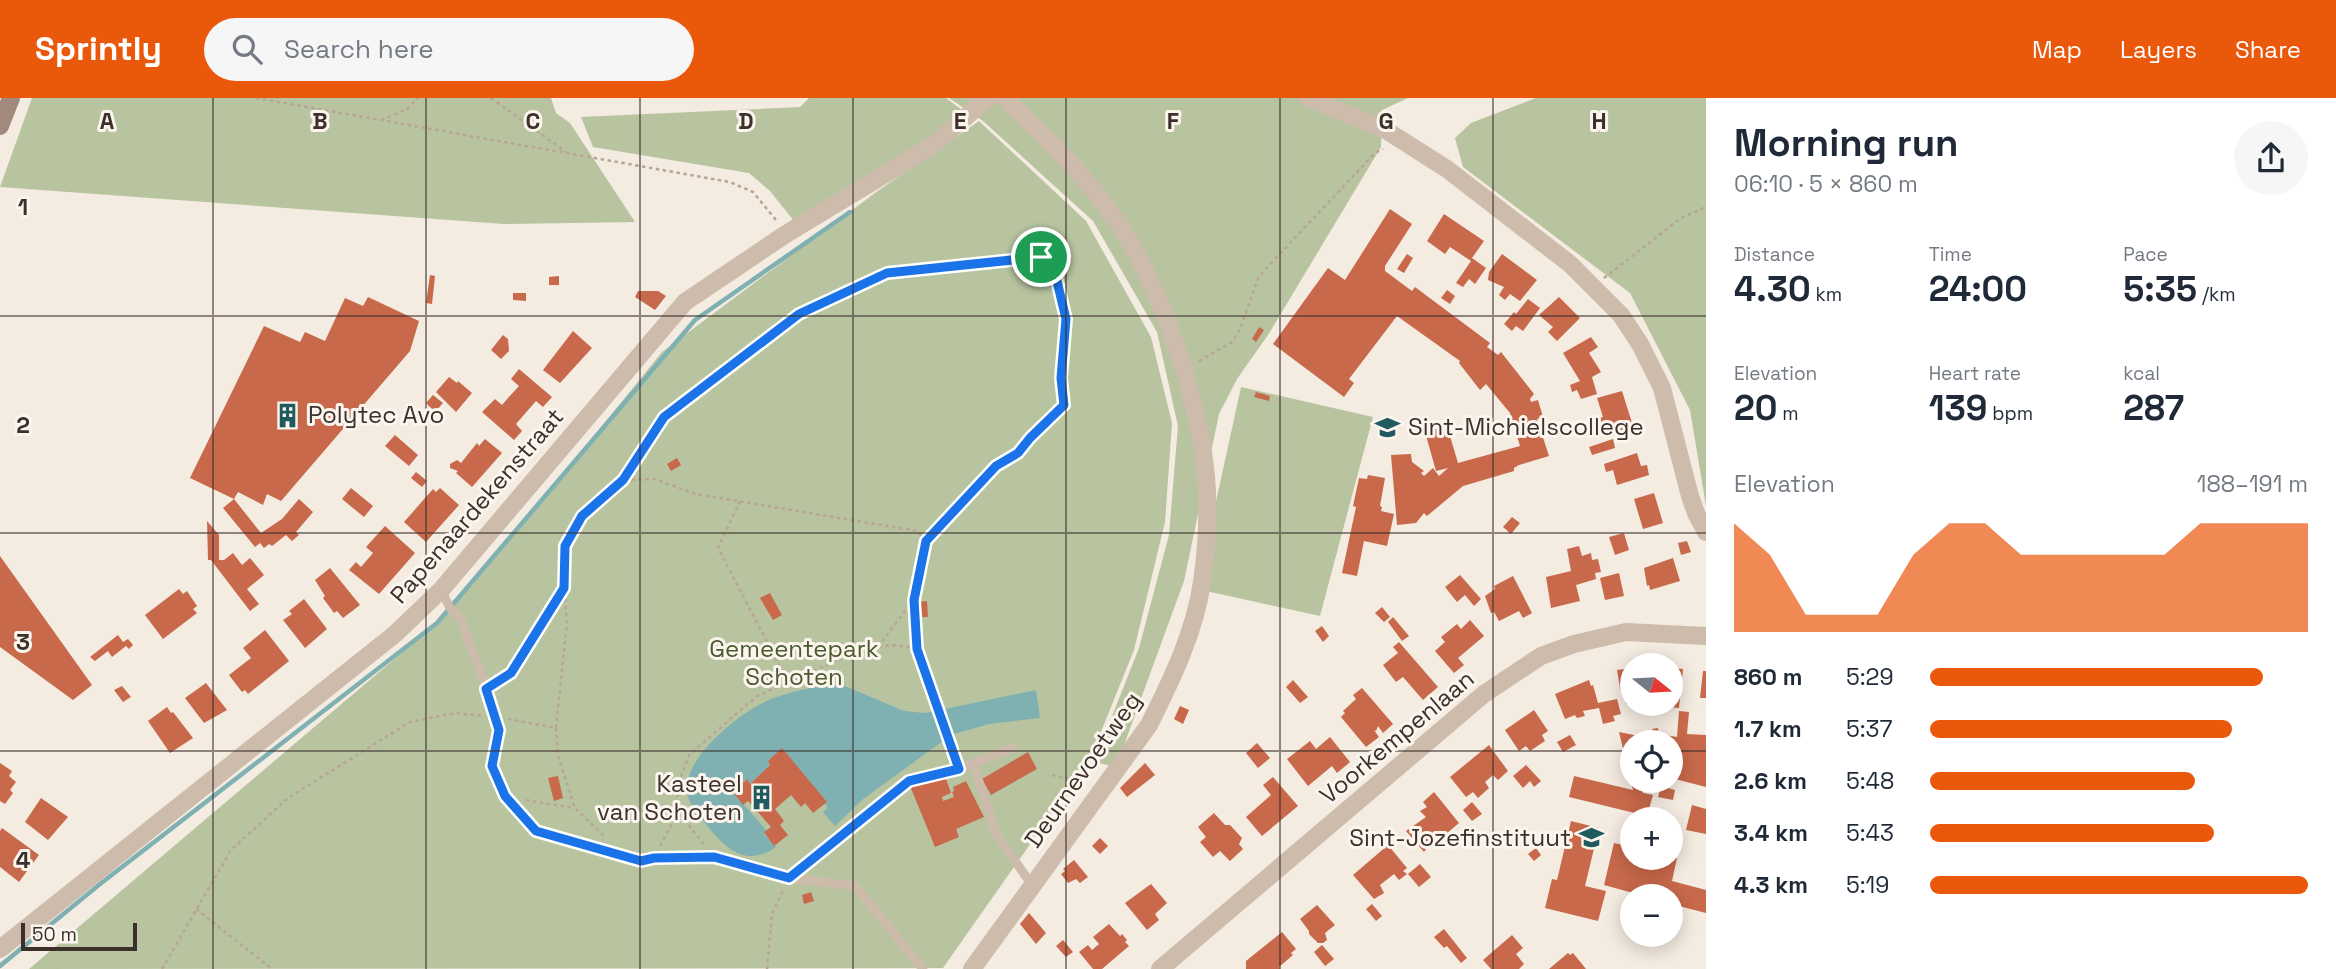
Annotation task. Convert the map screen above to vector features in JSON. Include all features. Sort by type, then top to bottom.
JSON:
[{"type":"street","points":[[0,126],[11,98]]},
{"type":"street","name":"Papenaardekenstraat","points":[[0,949],[443,594],[685,302],[786,234],[933,145],[988,98]]},
{"type":"street","name":"Deurnevoetweg","points":[[972,969],[1149,725],[1169,686],[1187,640],[1202,584],[1208,526],[1206,476],[1196,422],[1173,338],[1146,272],[1107,207],[1062,154],[1005,98]]},
{"type":"street","points":[[1308,98],[1384,129],[1447,169],[1570,264],[1621,315],[1640,344],[1662,388],[1690,496],[1706,532]]},
{"type":"street","name":"Voorkempenlaan","points":[[1160,969],[1484,694],[1541,656],[1626,632],[1706,636]]},
{"type":"lane","points":[[443,594],[450,608],[461,620],[497,717],[499,730],[492,766],[505,796],[536,831],[641,861],[654,858],[714,857],[789,878],[855,886],[923,969]]},
{"type":"lane","points":[[789,878],[909,781],[959,769],[1012,748]]},
{"type":"lane","points":[[973,763],[996,834],[1032,885]]},
{"type":"path","points":[[256,98],[740,185],[753,192],[786,234]]},
{"type":"path","points":[[381,120],[407,109],[418,98]]},
{"type":"path","points":[[491,98],[569,154]]},
{"type":"path","points":[[1182,369],[1232,342],[1240,329],[1259,276],[1375,153],[1402,140]]},
{"type":"path","points":[[1593,286],[1681,218],[1706,207]]},
{"type":"path","points":[[605,837],[575,808],[558,756],[556,728],[567,622],[564,588],[565,546],[582,516],[623,480],[664,417],[799,314],[887,273],[1041,257],[1057,281],[1066,319],[1061,378],[1064,405],[1018,453],[996,466],[926,541],[914,600],[917,649],[959,769]]},
{"type":"path","points":[[623,480],[654,479],[696,494],[917,531],[926,541]]},
{"type":"path","points":[[740,501],[718,548],[788,682]]},
{"type":"path","points":[[486,689],[511,673],[564,588]]},
{"type":"path","points":[[878,647],[914,600]]},
{"type":"path","points":[[654,858],[678,812],[677,788],[689,755],[757,696],[863,649],[891,645],[917,649]]},
{"type":"path","points":[[162,969],[230,850],[288,798],[411,722],[455,713],[497,717],[556,728]]},
{"type":"path","points":[[1052,775],[1075,780],[1097,797]]},
{"type":"path","points":[[505,796],[575,808]]},
{"type":"path","points":[[678,812],[714,857]]},
{"type":"path","points":[[767,969],[772,914],[789,878]]},
{"type":"path","points":[[196,909],[272,969]]},
{"type":"green space","points":[[32,98],[551,98],[556,113],[570,123],[635,222],[504,224],[0,187]]},
{"type":"green space","points":[[809,98],[946,98],[966,113],[931,140],[794,221],[770,191],[749,173],[593,147],[581,117],[800,107]]},
{"type":"green space","points":[[949,98],[1408,98],[1382,110],[1381,147],[1268,335],[1237,379],[1219,414],[1184,581],[1116,767],[1094,762],[1139,648],[1169,535],[1178,426],[1157,332],[1093,221],[983,121]]},
{"type":"green space","points":[[1536,98],[1706,98],[1706,506],[1690,410],[1630,293],[1463,167],[1455,138],[1471,123]]},
{"type":"green space","name":"Gemeentepark Schoten","points":[[979,121],[1086,221],[1151,337],[1172,423],[1165,522],[1134,650],[1090,759],[943,968],[29,969],[437,623],[529,516],[662,352],[879,190]]},
{"type":"green space","points":[[1241,387],[1373,417],[1320,616],[1197,589]]},
{"type":"water","points":[[821,685],[845,686],[904,711],[925,713],[1036,690],[1040,718],[989,724],[951,735],[862,800],[835,826],[823,812],[828,808],[825,804],[827,802],[782,749],[768,761],[770,765],[750,784],[746,779],[733,792],[766,830],[764,833],[776,847],[754,856],[736,852],[720,840],[692,806],[687,791],[690,773],[706,747],[745,714],[775,698]]},
{"type":"building","points":[[1390,209],[1412,224],[1385,266],[1385,271],[1412,291],[1415,287],[1490,343],[1487,347],[1498,355],[1501,352],[1534,394],[1531,402],[1538,400],[1543,417],[1537,419],[1549,456],[1519,465],[1514,471],[1463,486],[1427,516],[1424,513],[1416,523],[1397,525],[1391,455],[1411,454],[1412,462],[1424,471],[1421,473],[1424,476],[1433,468],[1439,476],[1448,468],[1436,471],[1425,432],[1447,426],[1458,463],[1520,446],[1510,413],[1486,384],[1480,390],[1460,361],[1397,316],[1349,379],[1354,383],[1344,397],[1273,344],[1328,268],[1345,280]]},
{"type":"building","points":[[1444,214],[1484,241],[1472,258],[1486,268],[1475,284],[1469,279],[1463,287],[1456,283],[1471,261],[1450,247],[1445,254],[1427,241]]},
{"type":"building","points":[[1407,254],[1413,258],[1404,273],[1397,269]]},
{"type":"building","points":[[1502,254],[1537,280],[1520,301],[1510,294],[1505,300],[1499,295],[1504,287],[1488,280],[1489,272]]},
{"type":"building","points":[[430,275],[435,276],[432,304],[426,303]]},
{"type":"building","points":[[559,276],[559,285],[549,285],[549,277]]},
{"type":"building","points":[[1447,290],[1455,296],[1450,304],[1441,298]]},
{"type":"building","points":[[638,291],[658,291],[666,296],[655,310],[635,297]]},
{"type":"building","points":[[513,293],[526,293],[526,301],[513,300]]},
{"type":"building","name":"Polytec Avo","points":[[368,297],[419,321],[410,351],[281,501],[267,494],[263,505],[238,492],[234,499],[190,478],[264,326],[300,342],[305,332],[325,341],[345,298],[363,306]]},
{"type":"building","points":[[1559,297],[1580,318],[1557,341],[1548,332],[1553,327],[1539,315]]},
{"type":"building","points":[[1528,299],[1540,308],[1523,331],[1516,326],[1512,331],[1504,324]]},
{"type":"building","points":[[1259,327],[1264,330],[1256,342],[1252,339]]},
{"type":"building","points":[[573,331],[592,348],[560,383],[543,370]]},
{"type":"building","points":[[503,335],[508,339],[509,351],[501,359],[491,350]]},
{"type":"building","points":[[1591,337],[1598,347],[1589,353],[1601,372],[1592,377],[1597,394],[1581,399],[1577,390],[1572,392],[1570,385],[1580,381],[1563,353]]},
{"type":"building","points":[[519,369],[552,397],[543,407],[536,401],[516,424],[522,431],[514,440],[482,412],[495,399],[502,405],[519,386],[511,379]]},
{"type":"building","points":[[449,377],[472,393],[456,412],[436,392]]},
{"type":"building","points":[[1622,391],[1633,426],[1605,437],[1600,430],[1599,418],[1603,417],[1597,398]]},
{"type":"building","points":[[1256,392],[1270,396],[1269,401],[1254,397]]},
{"type":"building","points":[[433,395],[443,403],[435,412],[426,403]]},
{"type":"building","points":[[395,435],[418,455],[409,466],[385,446]]},
{"type":"building","points":[[485,439],[502,453],[472,487],[456,473],[458,471],[450,468],[450,464],[457,460],[461,463],[477,443],[479,446]]},
{"type":"building","points":[[1613,439],[1615,448],[1592,455],[1589,447]]},
{"type":"building","points":[[1637,453],[1641,466],[1647,465],[1649,475],[1617,485],[1613,470],[1606,472],[1604,464]]},
{"type":"building","points":[[677,458],[681,465],[671,471],[667,464]]},
{"type":"building","points":[[416,472],[427,481],[422,487],[411,478]]},
{"type":"building","points":[[1368,475],[1385,478],[1381,511],[1394,514],[1387,546],[1364,541],[1357,576],[1342,573],[1356,507],[1353,506],[1359,478],[1367,479]]},
{"type":"building","points":[[351,488],[373,506],[364,517],[342,499]]},
{"type":"building","points":[[440,488],[459,505],[426,542],[404,522],[433,489],[436,492]]},
{"type":"building","points":[[1654,493],[1663,523],[1643,529],[1634,499]]},
{"type":"building","points":[[234,499],[261,533],[282,519],[299,499],[313,512],[296,532],[299,535],[292,541],[286,535],[272,546],[269,544],[264,548],[260,543],[255,547],[223,508]]},
{"type":"building","points":[[1512,517],[1520,523],[1511,534],[1503,527]]},
{"type":"building","points":[[207,521],[219,535],[219,560],[224,560],[233,553],[242,565],[250,558],[264,575],[247,589],[259,604],[250,611],[211,560],[208,560]]},
{"type":"building","points":[[385,526],[415,553],[379,594],[349,570],[356,562],[361,567],[373,553],[366,547]]},
{"type":"building","points":[[1624,533],[1629,550],[1615,555],[1609,537]]},
{"type":"building","points":[[1687,541],[1691,552],[1681,555],[1678,543]]},
{"type":"building","points":[[1579,546],[1582,556],[1591,553],[1592,560],[1598,559],[1601,572],[1595,573],[1596,579],[1576,585],[1580,601],[1551,608],[1546,577],[1571,571],[1567,549]]},
{"type":"building","points":[[0,556],[92,685],[73,700],[0,647]]},
{"type":"building","points":[[1673,558],[1680,581],[1650,590],[1644,568]]},
{"type":"building","points":[[330,568],[360,605],[343,618],[337,611],[334,613],[315,580]]},
{"type":"building","points":[[1619,573],[1624,596],[1605,600],[1600,578]]},
{"type":"building","points":[[1460,575],[1481,599],[1474,606],[1465,595],[1457,602],[1445,587]]},
{"type":"building","points":[[1513,576],[1532,613],[1523,618],[1519,611],[1499,621],[1494,612],[1491,613],[1485,596],[1495,589],[1494,586]]},
{"type":"building","points":[[179,589],[183,594],[187,591],[197,606],[193,609],[197,613],[163,639],[145,615]]},
{"type":"building","points":[[770,593],[782,615],[773,620],[760,598]]},
{"type":"building","points":[[304,599],[327,629],[305,648],[283,620],[292,614],[289,611]]},
{"type":"building","points":[[927,601],[928,617],[919,617],[919,602]]},
{"type":"building","points":[[1382,607],[1390,617],[1384,622],[1375,613]]},
{"type":"building","points":[[1393,617],[1409,636],[1402,641],[1388,622]]},
{"type":"building","points":[[1470,620],[1484,636],[1458,658],[1464,665],[1454,673],[1435,651],[1445,642],[1441,637],[1457,624],[1461,629]]},
{"type":"building","points":[[1322,626],[1329,636],[1323,642],[1315,631]]},
{"type":"building","points":[[265,630],[289,661],[248,694],[245,690],[242,692],[229,675],[251,658],[243,648]]},
{"type":"building","points":[[118,635],[123,642],[128,639],[133,645],[129,649],[126,646],[112,657],[108,651],[95,661],[90,657]]},
{"type":"building","points":[[1399,642],[1438,687],[1423,700],[1403,677],[1396,682],[1383,665],[1398,653],[1393,647]]},
{"type":"building","points":[[1703,671],[1706,671],[1706,698],[1700,698]]},
{"type":"building","points":[[1293,680],[1308,697],[1300,703],[1286,687]]},
{"type":"building","points":[[1589,680],[1598,703],[1617,699],[1620,714],[1613,716],[1615,721],[1603,724],[1599,708],[1583,711],[1585,716],[1577,718],[1575,715],[1565,719],[1555,694]]},
{"type":"building","points":[[206,683],[227,710],[204,723],[185,698]]},
{"type":"building","points":[[122,686],[131,697],[123,702],[114,690]]},
{"type":"building","points":[[1362,688],[1393,724],[1383,733],[1378,726],[1376,731],[1374,730],[1379,737],[1366,747],[1341,717],[1345,713],[1343,711],[1356,699],[1353,695]]},
{"type":"building","points":[[1180,706],[1189,710],[1183,724],[1174,719]]},
{"type":"building","points":[[167,707],[193,738],[170,753],[148,721]]},
{"type":"building","points":[[1534,710],[1548,731],[1542,735],[1545,741],[1530,751],[1526,746],[1519,751],[1505,730]]},
{"type":"building","points":[[1684,712],[1689,712],[1687,734],[1706,735],[1706,787],[1683,781],[1683,730],[1678,730],[1679,716],[1684,716]]},
{"type":"building","points":[[1570,735],[1576,745],[1563,752],[1557,742]]},
{"type":"building","points":[[1330,737],[1350,762],[1337,773],[1332,766],[1308,786],[1287,759],[1310,741],[1316,749]]},
{"type":"building","points":[[1257,743],[1270,758],[1258,768],[1246,753]]},
{"type":"building","points":[[1489,745],[1508,771],[1498,780],[1493,775],[1485,782],[1489,788],[1478,798],[1473,792],[1466,797],[1450,777]]},
{"type":"building","name":"Kasteel van Schoten","points":[[782,748],[827,802],[813,813],[805,803],[801,807],[791,795],[775,809],[784,821],[780,825],[788,835],[774,846],[764,832],[771,827],[748,801],[743,805],[733,792],[747,779],[750,784],[770,765],[768,761]]},
{"type":"building","points":[[1028,752],[1037,769],[991,795],[982,779]]},
{"type":"building","points":[[0,763],[12,771],[9,776],[16,782],[10,790],[13,793],[5,804],[0,801]]},
{"type":"building","points":[[1145,763],[1155,775],[1127,797],[1120,788]]},
{"type":"building","points":[[1526,765],[1541,781],[1534,787],[1530,781],[1523,788],[1513,776]]},
{"type":"building","points":[[558,776],[563,798],[554,801],[548,778]]},
{"type":"building","points":[[945,776],[951,793],[942,797],[943,801],[954,797],[953,787],[966,781],[984,817],[956,829],[959,837],[935,847],[910,786],[933,777],[934,780]]},
{"type":"building","points":[[1574,776],[1620,787],[1620,793],[1653,795],[1650,807],[1620,807],[1620,809],[1569,797]]},
{"type":"building","points":[[1273,777],[1298,806],[1262,836],[1246,817],[1271,795],[1263,785]]},
{"type":"building","points":[[1434,792],[1459,823],[1432,846],[1429,845],[1424,852],[1406,831],[1426,817],[1420,811],[1427,807],[1423,802]]},
{"type":"building","points":[[1659,793],[1674,793],[1673,800],[1658,797]]},
{"type":"building","points":[[41,798],[68,817],[48,840],[25,822]]},
{"type":"building","points":[[1472,802],[1482,814],[1472,821],[1463,810]]},
{"type":"building","points":[[1692,805],[1706,809],[1706,834],[1686,830]]},
{"type":"building","points":[[1214,813],[1242,838],[1239,844],[1243,849],[1230,861],[1220,851],[1213,857],[1200,842],[1206,837],[1198,827]]},
{"type":"building","points":[[1571,821],[1599,828],[1585,886],[1606,891],[1598,921],[1545,908],[1552,879],[1557,880]]},
{"type":"building","points":[[2,828],[39,855],[19,882],[0,867]]},
{"type":"building","points":[[1100,838],[1108,846],[1100,854],[1092,846]]},
{"type":"building","points":[[1614,843],[1620,844],[1620,870],[1674,870],[1672,881],[1706,890],[1706,913],[1683,907],[1683,884],[1620,884],[1620,889],[1604,885]]},
{"type":"building","points":[[1388,845],[1407,868],[1403,871],[1407,874],[1399,880],[1394,874],[1380,885],[1384,893],[1374,899],[1353,875]]},
{"type":"building","points":[[1536,848],[1541,855],[1534,861],[1528,854]]},
{"type":"building","points":[[1074,860],[1088,877],[1080,883],[1076,879],[1068,883],[1061,874]]},
{"type":"building","points":[[1420,864],[1431,877],[1419,887],[1408,874]]},
{"type":"building","points":[[1151,884],[1167,903],[1155,914],[1159,920],[1147,930],[1125,903]]},
{"type":"building","points":[[811,892],[814,901],[804,904],[802,895]]},
{"type":"building","points":[[1372,904],[1382,916],[1376,921],[1366,909]]},
{"type":"building","points":[[1317,905],[1335,925],[1325,933],[1327,940],[1323,943],[1318,943],[1309,934],[1300,919]]},
{"type":"building","points":[[1029,913],[1046,933],[1036,944],[1020,924]]},
{"type":"building","points":[[1109,924],[1120,936],[1122,934],[1129,946],[1102,969],[1093,969],[1079,952],[1088,945],[1092,950],[1099,944],[1093,937]]},
{"type":"building","points":[[1444,929],[1467,958],[1461,963],[1447,946],[1444,948],[1434,937]]},
{"type":"building","points":[[1282,932],[1296,949],[1280,969],[1246,969],[1246,961]]},
{"type":"building","points":[[1512,935],[1523,948],[1516,954],[1524,964],[1519,969],[1491,969],[1483,960]]},
{"type":"building","points":[[1063,940],[1073,952],[1066,957],[1056,946]]},
{"type":"building","points":[[1322,945],[1334,959],[1325,966],[1314,952]]},
{"type":"building","points":[[1568,953],[1573,953],[1586,969],[1549,969]]},
{"type":"waterway","points":[[0,966],[100,884],[437,623],[695,320],[850,212]]},
{"type":"place","name":"Polytec Avo","points":[[288,415]]},
{"type":"place","name":"Sint-Michielscollege","points":[[1388,427]]},
{"type":"place","name":"Kasteel van Schoten","points":[[762,798]]},
{"type":"place","name":"Sint-Jozefinstituut","points":[[1591,838]]},
{"type":"route","points":[[1041,257],[1057,281],[1066,319],[1061,378],[1064,405],[1018,453],[996,466],[926,541],[914,600],[917,649],[959,769],[909,781],[789,878],[714,857],[654,858],[641,861],[536,831],[505,796],[492,766],[499,730],[486,689],[511,673],[564,588],[565,546],[582,516],[623,480],[664,417],[799,314],[887,273],[1041,257]]}]
